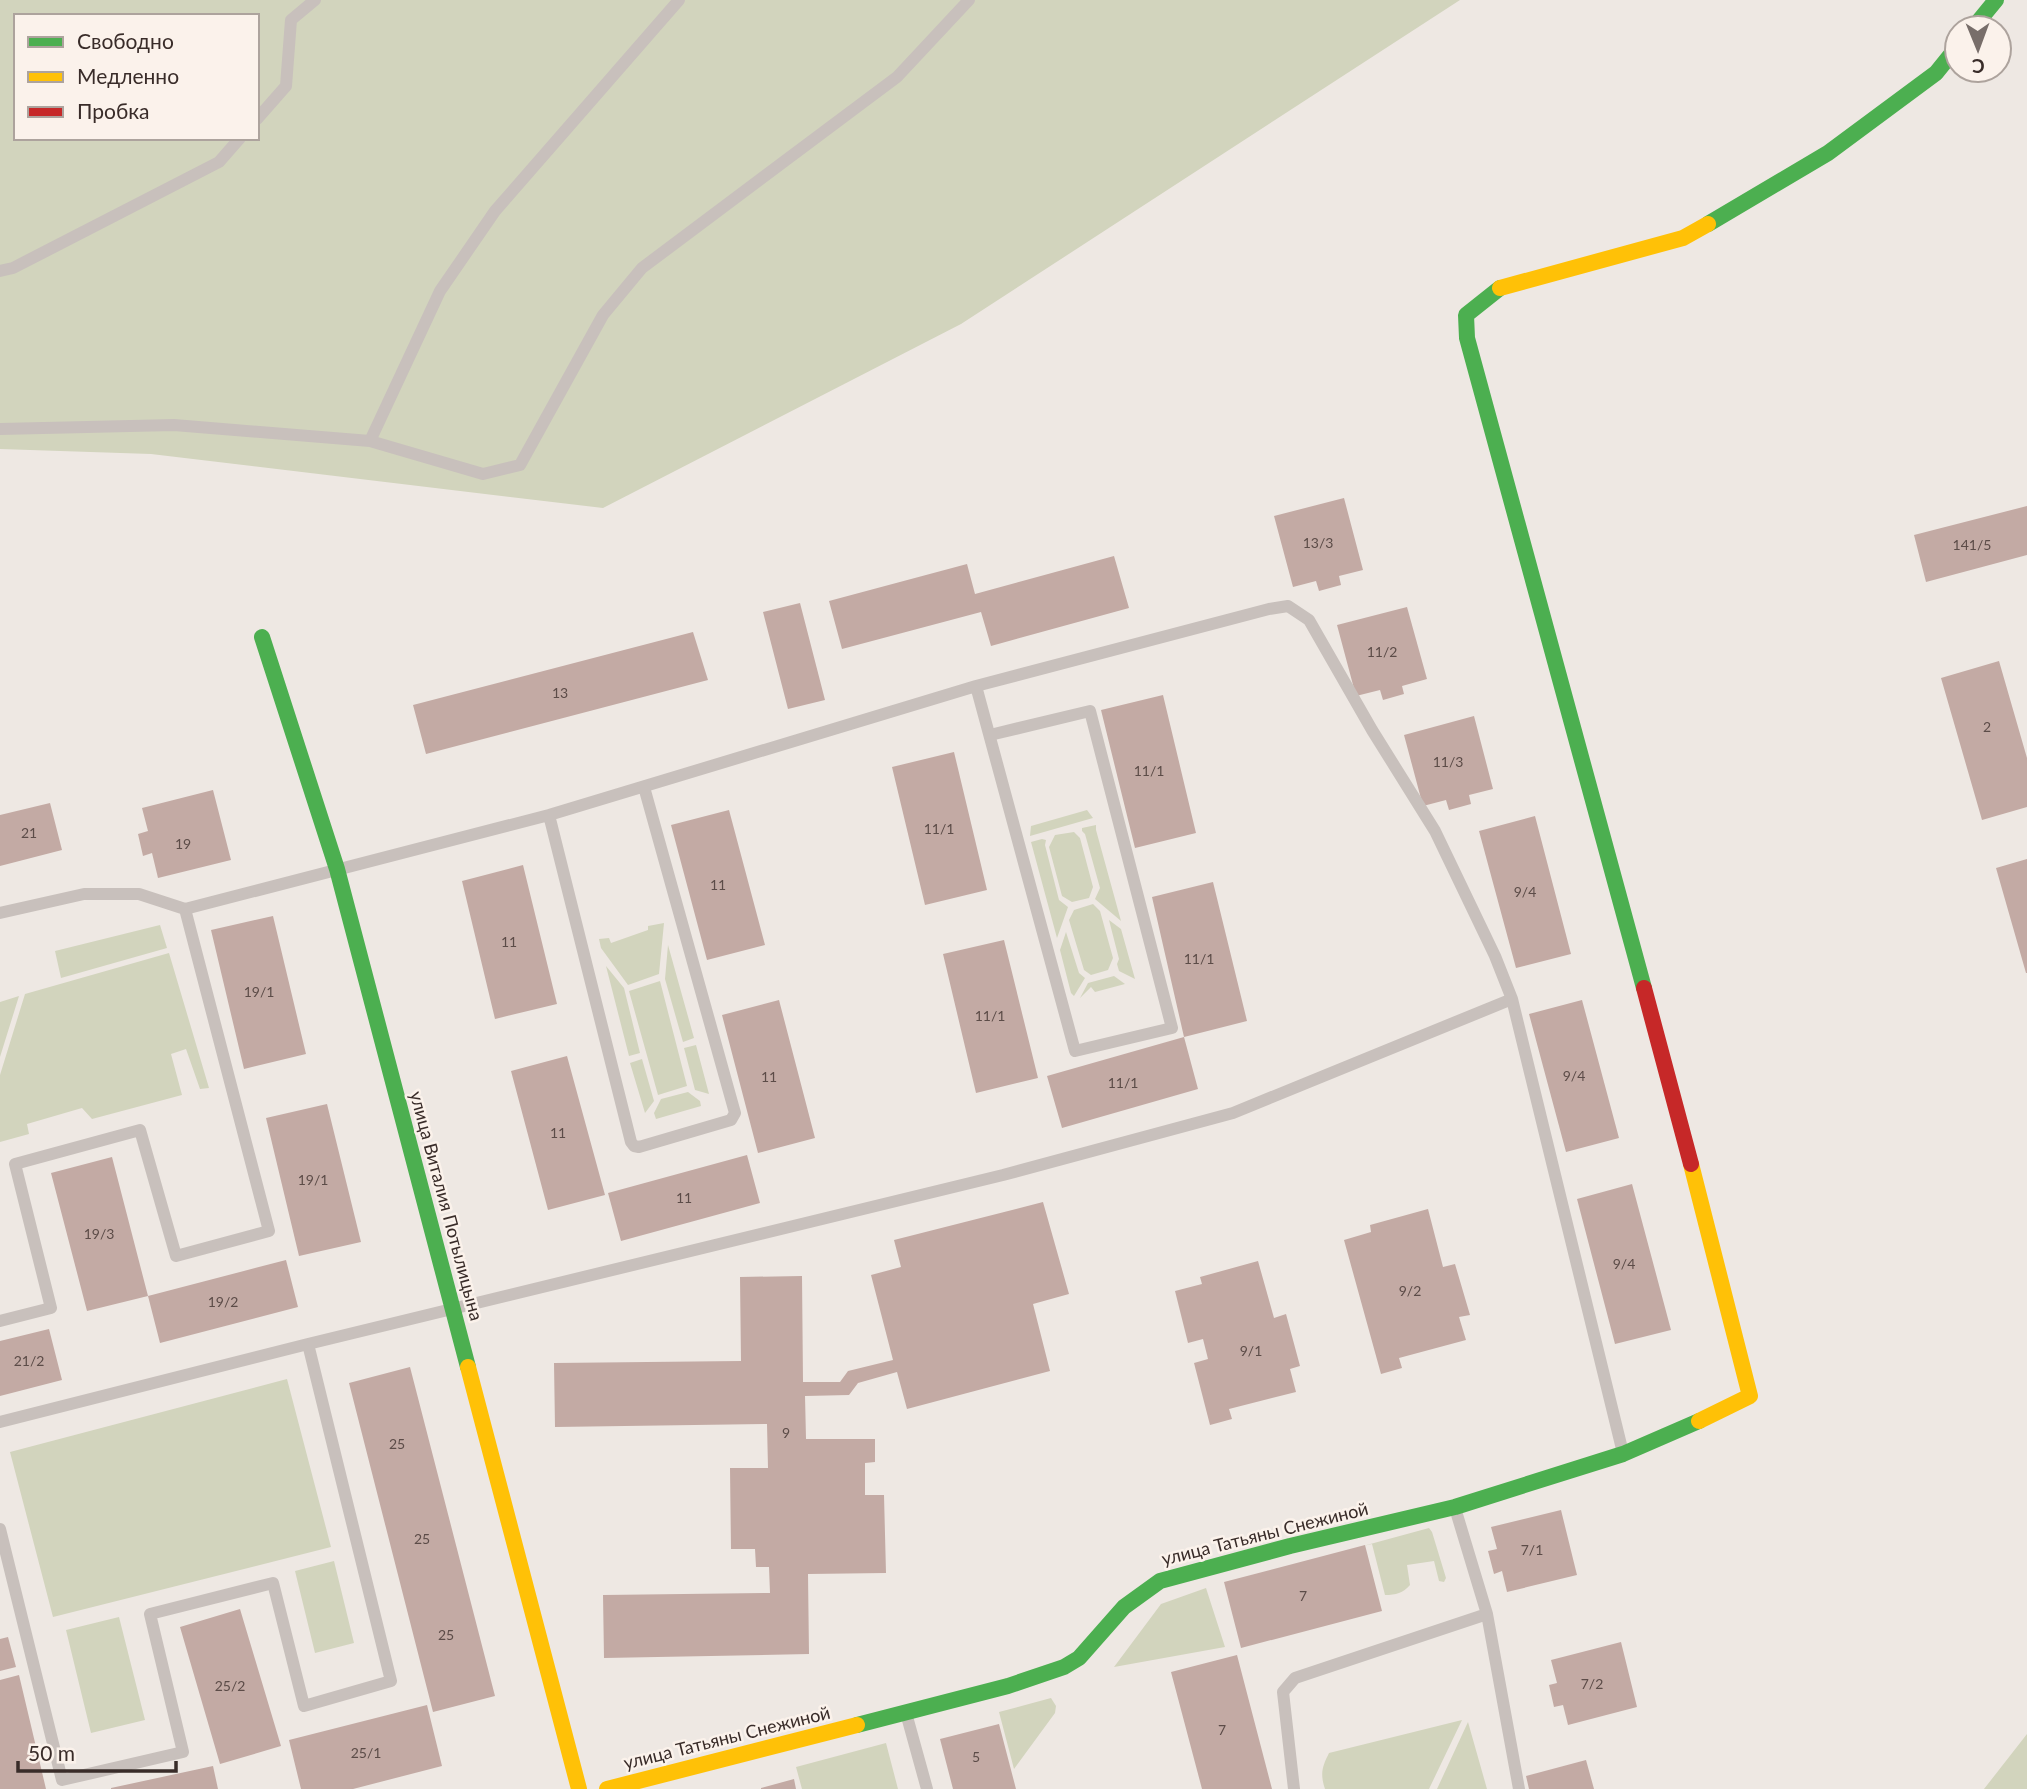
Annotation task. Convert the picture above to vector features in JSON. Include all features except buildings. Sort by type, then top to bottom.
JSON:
[{"type":"street","points":[[1984,14],[1996,0]]},
{"type":"street","name":"улица Татьяны Снежиной","points":[[607,1789],[1008,1686],[1064,1667],[1079,1658],[1124,1607],[1160,1581],[1290,1546],[1455,1507],[1623,1454],[1750,1396],[1710,1233],[1467,338],[1466,315],[1502,286],[1683,238],[1828,153],[1936,74],[1943,65]]},
{"type":"street","name":"улица Виталия Потылицына","points":[[262,637],[337,869],[579,1789]]},
{"type":"lane","points":[[259,117],[286,86],[291,20],[315,0]]},
{"type":"lane","points":[[370,441],[440,291],[495,211],[679,0]]},
{"type":"lane","points":[[0,429],[174,425],[370,441],[483,474],[520,465],[603,315],[642,268],[897,76],[970,0]]},
{"type":"lane","points":[[0,271],[13,268],[219,162],[238,140]]},
{"type":"lane","points":[[0,914],[85,894],[139,894],[185,909],[549,815],[976,686],[1288,606],[1310,620],[1372,730],[1435,831],[1495,956],[1512,999],[1623,1454]]},
{"type":"lane","points":[[976,686],[1075,1051],[1172,1028],[1090,711],[990,736]]},
{"type":"lane","points":[[549,815],[631,1142],[639,1147],[705,1128],[731,1120],[735,1110],[644,787]]},
{"type":"lane","points":[[0,1321],[51,1308],[15,1164],[140,1130],[176,1256],[270,1231],[185,909]]},
{"type":"lane","points":[[0,1422],[1003,1175],[1233,1113],[1512,999]]},
{"type":"lane","points":[[0,1529],[62,1780],[183,1752],[150,1614],[273,1583],[304,1706],[391,1681],[308,1344]]},
{"type":"lane","points":[[1455,1507],[1487,1614],[1519,1789]]},
{"type":"lane","points":[[1294,1789],[1283,1692],[1295,1678],[1487,1614]]},
{"type":"lane","points":[[906,1712],[927,1789]]},
{"type":"green space","points":[[0,0],[1460,0],[961,324],[603,508],[151,454],[0,449]]},
{"type":"green space","points":[[1087,810],[1093,818],[1030,836],[1031,826]]},
{"type":"green space","points":[[1096,825],[1121,921],[1095,899],[1100,888],[1082,828]]},
{"type":"green space","points":[[1074,832],[1080,838],[1093,887],[1089,898],[1072,902],[1062,896],[1049,847],[1055,835]]},
{"type":"green space","points":[[1046,840],[1059,900],[1068,907],[1057,938],[1031,842]]},
{"type":"green space","points":[[1093,904],[1100,911],[1113,958],[1108,970],[1091,975],[1084,970],[1069,920],[1074,910]]},
{"type":"green space","points":[[1109,920],[1121,929],[1135,979],[1119,971],[1119,959]]},
{"type":"green space","points":[[664,923],[659,974],[628,985],[601,948],[599,939],[609,938],[611,943],[648,930],[648,926]]},
{"type":"green space","points":[[160,925],[167,948],[61,978],[55,951]]},
{"type":"green space","points":[[1066,932],[1079,973],[1085,978],[1074,996],[1060,950]]},
{"type":"green space","points":[[668,945],[694,1038],[683,1042],[665,979]]},
{"type":"green space","points":[[169,953],[209,1088],[200,1089],[186,1049],[171,1054],[182,1095],[92,1119],[82,1108],[27,1124],[29,1134],[0,1142],[0,1075],[25,994]]},
{"type":"green space","points":[[606,966],[624,988],[640,1053],[629,1056]]},
{"type":"green space","points":[[1114,976],[1125,984],[1095,992],[1091,987],[1080,998],[1088,983]]},
{"type":"green space","points":[[660,981],[687,1086],[658,1095],[629,991]]},
{"type":"green space","points":[[19,996],[0,1057],[0,1002]]},
{"type":"green space","points":[[696,1045],[709,1094],[695,1090],[684,1048]]},
{"type":"green space","points":[[642,1059],[654,1101],[645,1113],[630,1063]]},
{"type":"green space","points":[[688,1092],[700,1101],[701,1106],[656,1119],[654,1113],[661,1099]]},
{"type":"green space","points":[[287,1379],[331,1547],[53,1617],[10,1452]]},
{"type":"green space","points":[[1429,1528],[1446,1578],[1444,1582],[1439,1581],[1434,1561],[1407,1565],[1410,1585],[1399,1593],[1385,1595],[1372,1544],[1363,1546]]},
{"type":"green space","points":[[334,1561],[354,1643],[315,1653],[295,1571]]},
{"type":"green space","points":[[1206,1588],[1225,1647],[1114,1667],[1161,1604]]},
{"type":"green space","points":[[119,1617],[145,1720],[91,1733],[66,1630]]},
{"type":"green space","points":[[1051,1698],[1056,1706],[1055,1713],[1014,1769],[999,1712]]},
{"type":"green space","points":[[1462,1720],[1429,1789],[1325,1789],[1322,1771],[1329,1753]]},
{"type":"green space","points":[[1468,1722],[1487,1789],[1437,1789]]},
{"type":"green space","points":[[2027,1734],[2027,1789],[1984,1789]]},
{"type":"green space","points":[[886,1743],[898,1789],[802,1789],[796,1767]]},
{"type":"traffic: fast","points":[[1984,14],[1996,0]]},
{"type":"traffic: fast","points":[[1708,224],[1828,153],[1936,73],[1943,64]]},
{"type":"traffic: fast","points":[[1500,288],[1466,315],[1467,338],[1644,988]]},
{"type":"traffic: fast","points":[[262,637],[337,869],[468,1367]]},
{"type":"traffic: fast","points":[[857,1725],[1008,1686],[1064,1667],[1079,1658],[1124,1607],[1160,1581],[1290,1546],[1455,1507],[1623,1454],[1699,1421]]},
{"type":"traffic: slow","points":[[1500,288],[1683,238],[1708,224]]},
{"type":"traffic: slow","points":[[1691,1164],[1750,1396],[1699,1421]]},
{"type":"traffic: slow","points":[[468,1367],[579,1789]]},
{"type":"traffic: slow","points":[[607,1789],[857,1725]]},
{"type":"traffic: jam","points":[[1644,988],[1691,1164]]}]
